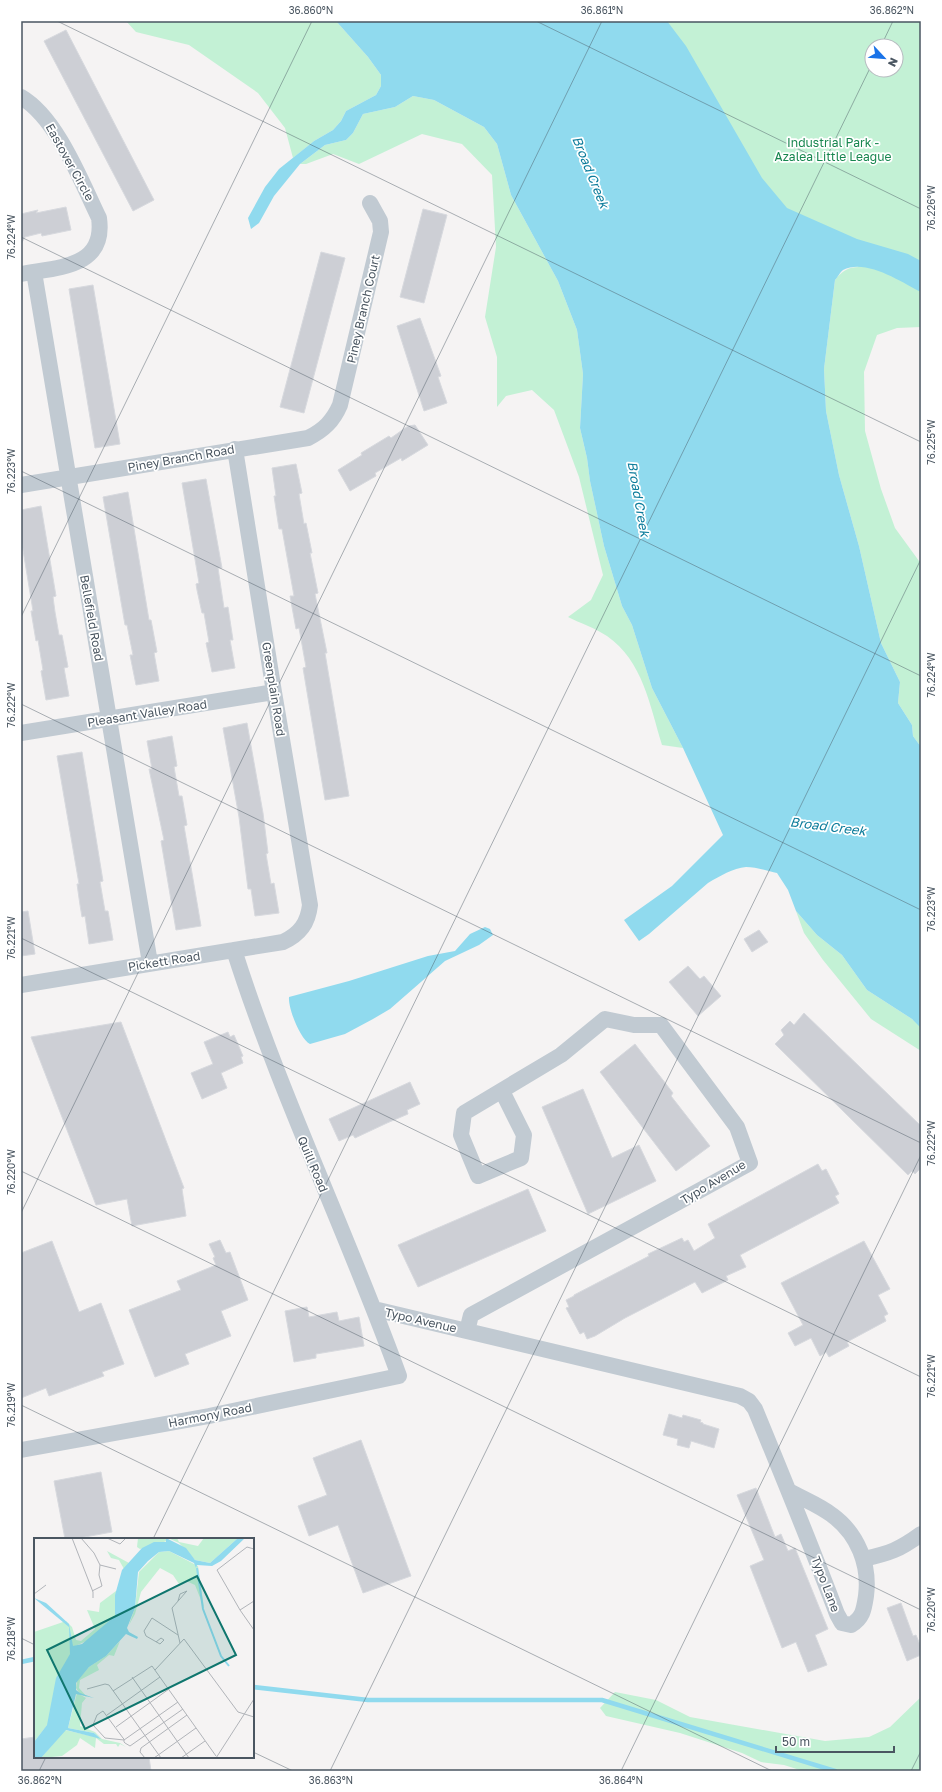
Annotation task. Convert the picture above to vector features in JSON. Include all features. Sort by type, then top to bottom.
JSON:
[{"type":"street","name":"Eastover Circle","points":[[21,97],[31,102],[45,117],[57,134],[99,218],[101,229],[100,238],[96,247],[88,256],[78,263],[28,273]]},
{"type":"street","name":"Piney Branch Court","points":[[335,417],[340,404],[381,232],[380,221],[370,203]]},
{"type":"street","name":"Bellefield Road","points":[[28,273],[68,477],[150,964]]},
{"type":"street","name":"Piney Branch Road","points":[[21,485],[308,438],[318,433],[335,417]]},
{"type":"street","name":"Greenplain Road","points":[[235,449],[310,905],[309,916],[303,928]]},
{"type":"street","name":"Pleasant Valley Road","points":[[21,734],[274,692]]},
{"type":"street","name":"Pickett Road","points":[[21,985],[283,942],[294,937],[303,928]]},
{"type":"street","name":"Quill Road","points":[[234,950],[250,999],[297,1125],[374,1309],[399,1376]]},
{"type":"street","name":"Typo Avenue","points":[[467,1331],[471,1315],[750,1163],[737,1126],[661,1025],[634,1025],[605,1019],[561,1056],[464,1113],[461,1135],[478,1176],[521,1158],[524,1135],[502,1091]]},
{"type":"street","name":"Typo Avenue","points":[[374,1309],[639,1372]]},
{"type":"street","name":"Typo Lane","points":[[639,1372],[740,1396],[749,1401],[755,1410],[789,1491],[837,1614],[842,1623],[846,1625],[858,1621],[863,1613],[867,1587],[864,1559],[857,1542],[846,1527],[832,1514],[789,1491]]},
{"type":"street","name":"Harmony Road","points":[[21,1450],[210,1416],[399,1376]]},
{"type":"street","points":[[864,1559],[903,1548],[921,1534]]},
{"type":"green space","points":[[126,21],[336,21],[368,57],[381,75],[381,86],[376,95],[346,111],[341,121],[333,130],[314,141],[293,158],[285,128],[258,93],[189,45],[136,32]]},
{"type":"green space","name":"Industrial Park - Azalea Little League","points":[[648,21],[921,21],[921,327],[897,328],[877,335],[864,372],[865,431],[881,489],[895,528],[921,562],[921,747],[913,736],[912,725],[898,703],[900,682],[881,643],[859,546],[839,475],[826,411],[824,369],[835,280],[846,270],[859,267],[782,232]]},
{"type":"green space","points":[[413,96],[434,100],[484,127],[497,144],[511,195],[558,281],[577,330],[583,374],[580,428],[604,546],[622,606],[632,625],[652,688],[683,748],[662,745],[644,685],[629,658],[619,646],[602,633],[568,617],[591,600],[603,575],[579,477],[554,410],[532,390],[506,396],[497,407],[497,357],[485,317],[496,247],[492,175],[462,144],[422,134],[359,164],[333,154],[306,164],[300,164],[325,145],[346,140],[353,133],[363,114],[395,107]]},
{"type":"green space","points":[[796,911],[817,935],[842,955],[867,990],[912,1019],[920,1026],[921,1051],[871,1019],[823,960],[804,933]]},
{"type":"green space","points":[[615,1692],[656,1700],[690,1717],[825,1741],[869,1737],[890,1727],[921,1697],[921,1771],[803,1771],[784,1765],[761,1762],[742,1753],[680,1733],[606,1716],[600,1708]]},
{"type":"water","name":"Broad Creek","points":[[336,21],[667,21],[686,46],[762,178],[787,208],[857,239],[908,254],[921,261],[921,292],[894,277],[873,269],[852,267],[841,272],[835,280],[824,369],[826,411],[839,475],[859,546],[881,643],[900,682],[898,703],[912,725],[913,736],[921,747],[921,1028],[912,1019],[867,990],[842,955],[817,935],[796,911],[788,890],[777,873],[758,868],[746,867],[727,873],[708,883],[639,941],[624,920],[672,886],[723,835],[683,748],[652,688],[632,625],[622,606],[604,546],[580,428],[583,374],[577,330],[558,281],[511,195],[497,144],[484,127],[434,100],[413,96],[395,107],[363,114],[353,133],[346,140],[325,145],[300,164],[274,196],[259,223],[251,229],[248,218],[265,187],[279,169],[314,141],[333,130],[341,121],[346,111],[376,95],[381,86],[381,75],[368,57]]},
{"type":"water","points":[[485,927],[490,929],[493,935],[479,945],[445,961],[390,1009],[345,1034],[310,1044],[302,1036],[295,1023],[290,1008],[289,997],[349,981],[428,956],[455,951],[470,934]]},
{"type":"building","points":[[66,30],[154,200],[133,211],[44,41]]},
{"type":"building","points":[[66,207],[71,230],[42,236],[41,233],[25,237],[21,244],[21,214],[38,210],[36,213]]},
{"type":"building","points":[[423,209],[447,215],[424,303],[400,297]]},
{"type":"building","points":[[321,252],[345,258],[304,413],[280,407]]},
{"type":"building","points":[[93,285],[120,444],[95,448],[69,289]]},
{"type":"building","points":[[420,318],[441,376],[438,377],[447,403],[424,411],[397,326]]},
{"type":"building","points":[[415,425],[428,445],[402,461],[401,458],[375,473],[376,476],[350,491],[338,470],[362,455],[361,453],[389,436],[391,438],[408,426]]},
{"type":"building","points":[[296,464],[302,493],[299,494],[304,524],[306,523],[312,553],[310,553],[318,593],[315,594],[327,653],[325,653],[349,796],[325,800],[303,668],[306,667],[299,628],[296,629],[290,596],[294,596],[282,529],[279,529],[274,496],[276,496],[272,468]]},
{"type":"building","points":[[206,479],[222,568],[218,568],[224,608],[228,607],[233,640],[230,640],[235,668],[212,672],[206,643],[209,642],[204,613],[202,613],[196,584],[199,583],[182,483]]},
{"type":"building","points":[[128,492],[149,620],[151,620],[157,652],[154,653],[159,681],[136,685],[130,655],[133,655],[127,625],[125,625],[103,497]]},
{"type":"building","points":[[41,506],[56,596],[53,597],[55,612],[59,635],[62,635],[68,667],[64,668],[69,696],[46,700],[41,671],[43,670],[31,611],[33,611],[21,538],[21,510]]},
{"type":"building","points":[[247,723],[263,813],[268,853],[266,854],[271,884],[274,883],[279,913],[255,916],[251,889],[248,889],[239,817],[223,728]]},
{"type":"building","points":[[172,736],[177,766],[174,767],[179,796],[182,796],[187,825],[184,826],[201,926],[176,930],[161,841],[164,840],[149,769],[152,769],[147,741]]},
{"type":"building","points":[[82,752],[103,881],[100,882],[105,911],[108,911],[113,940],[89,944],[85,916],[82,917],[77,884],[79,884],[57,756]]},
{"type":"building","points":[[28,911],[35,954],[21,956],[21,912]]},
{"type":"building","points":[[759,930],[768,942],[752,952],[744,939]]},
{"type":"building","points":[[688,966],[700,979],[704,976],[721,996],[698,1016],[669,982]]},
{"type":"building","points":[[804,1013],[921,1126],[921,1168],[915,1174],[912,1171],[908,1175],[775,1044],[784,1035],[781,1030],[790,1021],[794,1025]]},
{"type":"building","points":[[121,1022],[184,1188],[182,1189],[186,1216],[132,1226],[127,1199],[96,1205],[31,1037]]},
{"type":"building","points":[[228,1032],[230,1037],[234,1035],[243,1056],[241,1057],[243,1063],[221,1073],[227,1088],[202,1099],[191,1073],[213,1064],[204,1042]]},
{"type":"building","points":[[635,1044],[673,1093],[671,1096],[710,1146],[676,1171],[600,1072]]},
{"type":"building","points":[[410,1082],[420,1104],[407,1110],[408,1114],[355,1138],[353,1135],[339,1141],[329,1119]]},
{"type":"building","points":[[583,1089],[612,1158],[639,1145],[656,1181],[588,1214],[542,1107]]},
{"type":"building","points":[[818,1164],[822,1171],[826,1169],[839,1194],[835,1196],[839,1203],[740,1255],[746,1267],[726,1276],[728,1280],[702,1293],[695,1282],[625,1318],[595,1336],[587,1339],[584,1332],[580,1334],[566,1308],[569,1307],[566,1300],[649,1256],[648,1254],[682,1238],[684,1242],[688,1240],[694,1251],[715,1238],[708,1224]]},
{"type":"building","points":[[528,1189],[546,1231],[418,1287],[398,1245]]},
{"type":"building","points":[[220,1240],[226,1253],[230,1252],[248,1300],[221,1311],[231,1336],[185,1354],[189,1364],[155,1377],[129,1310],[181,1290],[177,1281],[216,1265],[213,1258],[215,1257],[209,1244]]},
{"type":"building","points":[[52,1241],[79,1312],[101,1303],[124,1364],[102,1372],[104,1376],[49,1396],[46,1388],[21,1398],[21,1253]]},
{"type":"building","points":[[864,1241],[890,1289],[878,1295],[888,1314],[884,1316],[886,1321],[847,1342],[849,1346],[829,1357],[826,1352],[820,1356],[811,1338],[795,1346],[788,1333],[803,1325],[781,1283]]},
{"type":"building","points":[[307,1307],[309,1317],[337,1312],[339,1321],[359,1317],[364,1346],[316,1354],[316,1358],[294,1362],[285,1311]]},
{"type":"building","points":[[669,1414],[682,1418],[683,1415],[701,1420],[700,1422],[703,1424],[719,1429],[714,1448],[691,1441],[689,1448],[677,1445],[678,1439],[663,1435]]},
{"type":"building","points":[[361,1440],[411,1576],[363,1593],[338,1525],[309,1536],[298,1506],[327,1495],[313,1458]]},
{"type":"building","points":[[101,1472],[112,1532],[79,1538],[65,1538],[54,1481]]},
{"type":"building","points":[[756,1488],[775,1537],[781,1534],[788,1551],[795,1548],[828,1629],[815,1635],[827,1665],[808,1672],[796,1642],[782,1648],[750,1566],[764,1560],[737,1495]]},
{"type":"building","points":[[901,1603],[913,1636],[916,1635],[921,1647],[921,1655],[907,1661],[887,1608]]},
{"type":"building","points":[[34,1737],[34,1758],[149,1758],[151,1771],[21,1771],[21,1739]]},
{"type":"waterway","points":[[21,1662],[34,1659]]},
{"type":"waterway","points":[[254,1687],[368,1700],[602,1700],[835,1771]]}]
